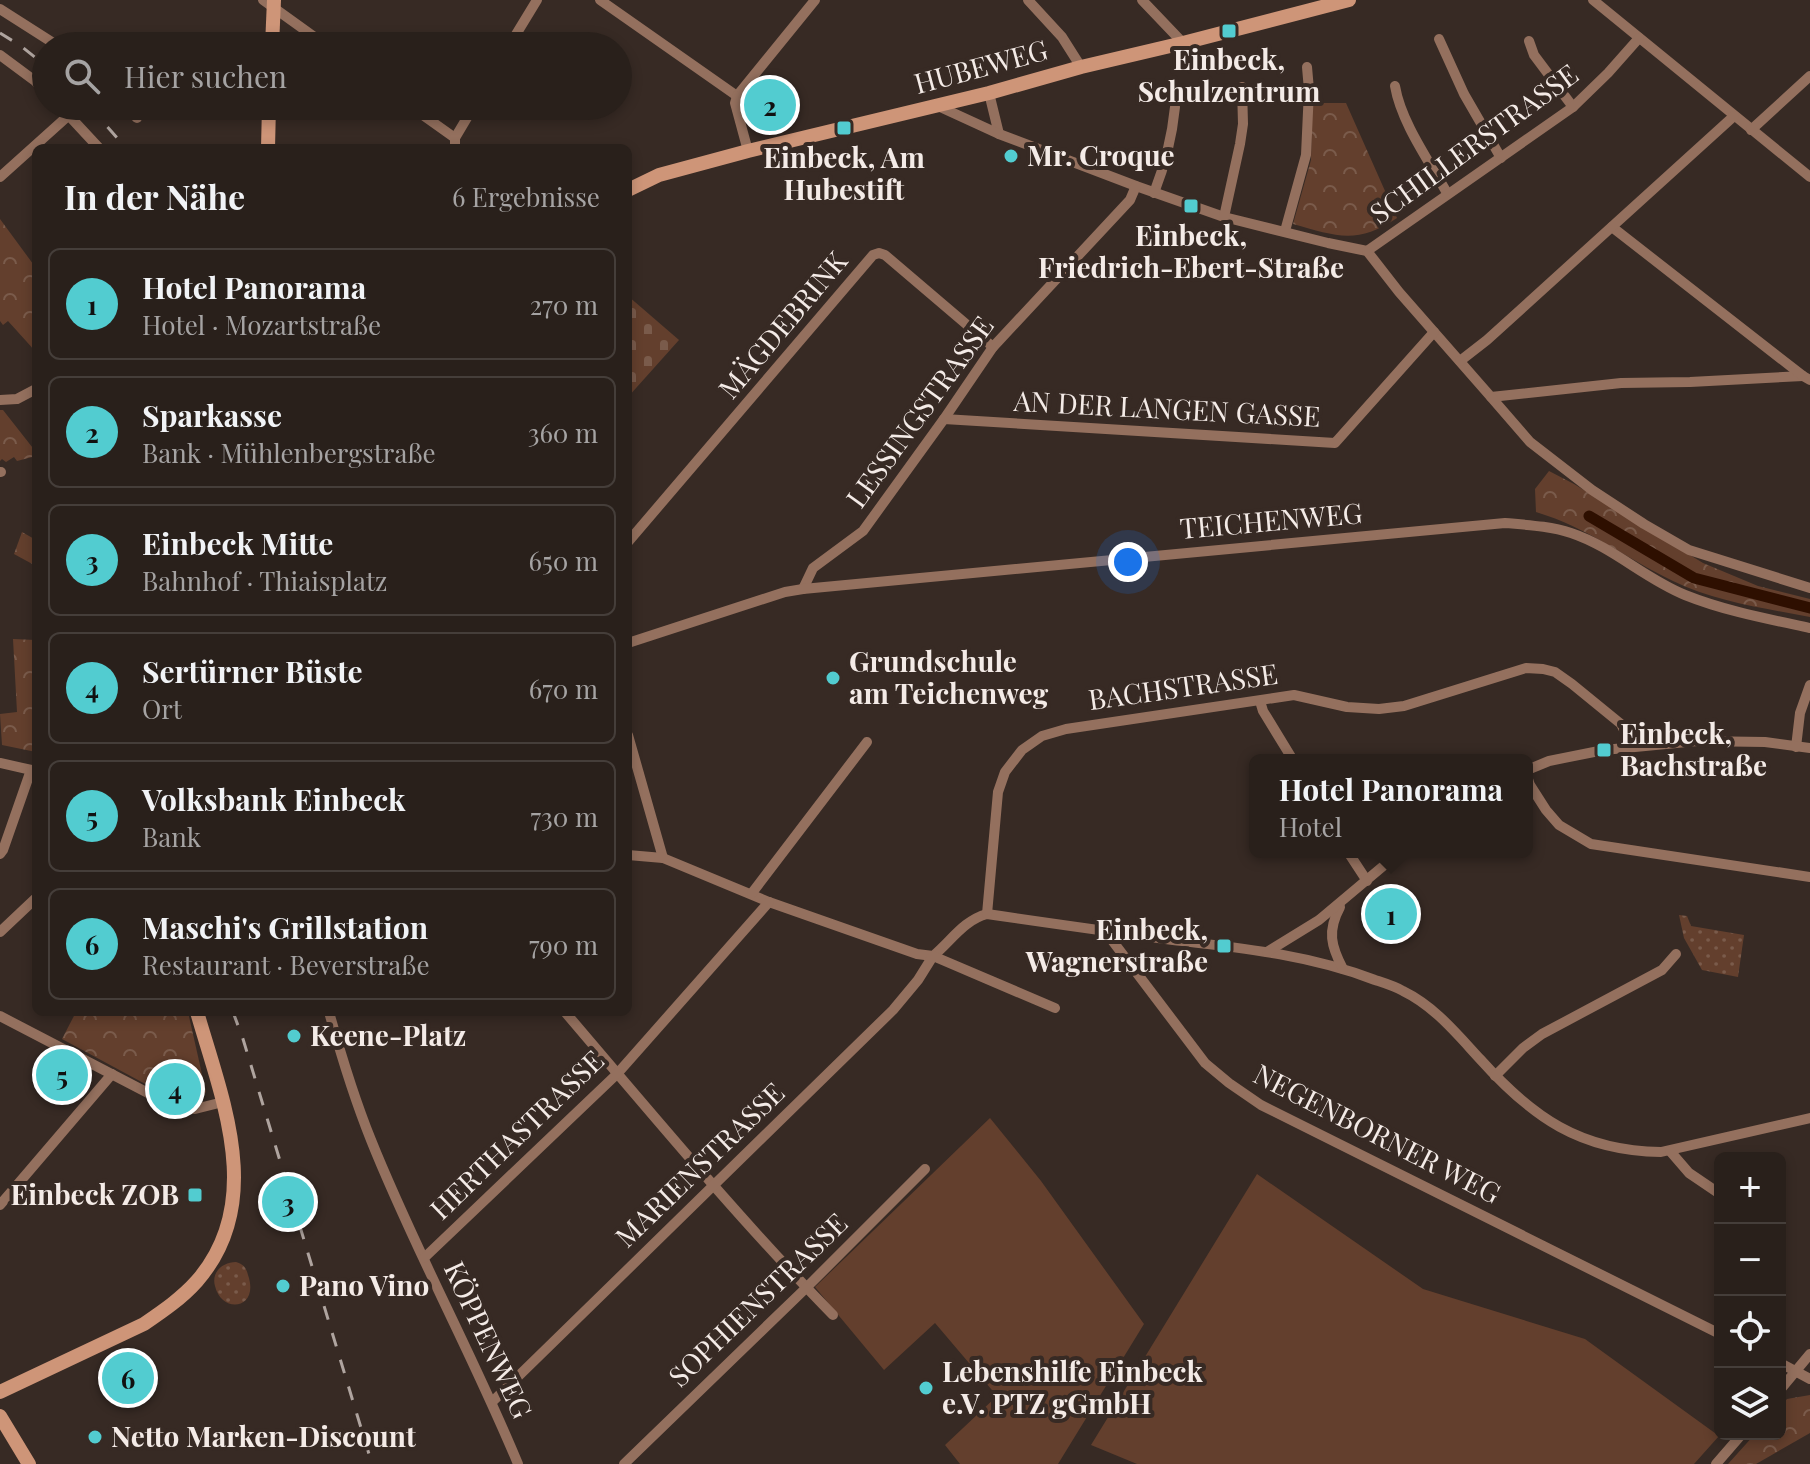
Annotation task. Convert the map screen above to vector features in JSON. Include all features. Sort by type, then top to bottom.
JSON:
[{"type":"street","points":[[518,32],[537,0]]},
{"type":"street","points":[[600,0],[737,96]]},
{"type":"street","points":[[748,151],[735,103],[737,96],[815,0]]},
{"type":"street","points":[[1028,0],[1062,37],[1081,67]]},
{"type":"street","points":[[1142,0],[1183,43]]},
{"type":"street","points":[[1151,0],[1169,28]]},
{"type":"street","name":"HUBEWEG","points":[[632,188],[659,175],[748,151],[938,106],[990,97],[1081,67],[1349,0]]},
{"type":"street","points":[[1593,0],[1810,177]]},
{"type":"street","points":[[270,2],[271,32]]},
{"type":"street","points":[[270,2],[309,32]]},
{"type":"street","points":[[0,9],[36,32]]},
{"type":"street","name":"SCHILLERSTRASSE","points":[[1367,251],[1573,107],[1639,38]]},
{"type":"street","points":[[1439,39],[1464,94],[1501,158]]},
{"type":"street","points":[[1529,41],[1534,55],[1573,107]]},
{"type":"street","points":[[0,55],[32,79]]},
{"type":"street","points":[[1285,231],[1306,155],[1307,67]]},
{"type":"street","points":[[1751,130],[1810,76]]},
{"type":"street","points":[[1395,86],[1410,127],[1447,193]]},
{"type":"street","points":[[1224,217],[1243,124],[1242,87]]},
{"type":"street","points":[[990,97],[999,134]]},
{"type":"street","points":[[938,106],[999,134],[1224,217],[1367,251],[1530,442],[1592,490],[1689,550],[1810,588]]},
{"type":"street","points":[[1154,193],[1164,168],[1175,107]]},
{"type":"street","points":[[1460,361],[1734,116]]},
{"type":"street","points":[[37,144],[63,120]]},
{"type":"street","points":[[74,120],[95,144]]},
{"type":"street","points":[[268,144],[269,120]]},
{"type":"street","points":[[427,120],[455,143],[467,120]]},
{"type":"street","points":[[0,177],[32,148]]},
{"type":"street","name":"LESSINGSTRASSE","points":[[803,589],[813,568],[863,531],[993,347],[1130,200],[1136,186]]},
{"type":"street","points":[[1612,227],[1806,378]]},
{"type":"street","name":"MÄGDEBRINK","points":[[632,537],[873,255],[885,255],[993,347]]},
{"type":"street","name":"AN DER LANGEN GASSE","points":[[944,419],[1335,443],[1434,332]]},
{"type":"street","points":[[1491,397],[1621,383],[1806,378]]},
{"type":"street","points":[[0,400],[17,399],[32,391]]},
{"type":"street","name":"TEICHENWEG","points":[[632,642],[785,592],[803,589],[1505,523],[1572,533],[1684,595],[1733,611],[1810,628]]},
{"type":"street","name":"BACHSTRASSE","points":[[987,914],[998,792],[1005,772],[1022,750],[1042,736],[1066,729],[1294,695],[1347,707],[1379,709],[1404,706],[1526,668],[1555,672],[1621,724],[1632,746]]},
{"type":"street","points":[[1796,747],[1800,713],[1810,685]]},
{"type":"street","points":[[1260,701],[1289,754]]},
{"type":"street","points":[[1533,768],[1549,761],[1632,746],[1697,741],[1765,742],[1810,748]]},
{"type":"street","points":[[752,893],[867,742]]},
{"type":"street","points":[[632,749],[663,858]]},
{"type":"street","points":[[0,763],[30,770],[0,854]]},
{"type":"street","points":[[1533,790],[1559,825],[1591,844],[1810,877]]},
{"type":"street","points":[[632,855],[663,858],[769,902],[917,954],[933,956],[1055,1008]]},
{"type":"street","points":[[1352,858],[1367,881]]},
{"type":"street","points":[[1267,952],[1319,920],[1393,858]]},
{"type":"street","points":[[1343,969],[1333,951],[1331,934],[1335,917],[1345,899]]},
{"type":"street","points":[[0,932],[32,902]]},
{"type":"street","name":"HERTHASTRASSE","points":[[424,1258],[617,1074],[769,902]]},
{"type":"street","points":[[933,956],[966,924],[975,917],[987,914],[1318,961],[1404,991],[1441,1017],[1523,1103],[1553,1124],[1610,1148],[1637,1152],[1670,1151],[1810,1118]]},
{"type":"street","name":"NEGENBORNER WEG","points":[[1105,931],[1205,1063],[1261,1105],[1714,1331]]},
{"type":"street","points":[[1495,1076],[1542,1034],[1662,970],[1676,954]]},
{"type":"street","name":"MARIENSTRASSE","points":[[492,1402],[893,1010],[933,956]]},
{"type":"street","points":[[0,1016],[173,1106],[195,1109],[223,1102]]},
{"type":"street","points":[[0,1392],[144,1324],[196,1282],[220,1244],[234,1196],[235,1172],[223,1102],[198,1016]]},
{"type":"street","name":"KÖPPENWEG","points":[[330,1016],[371,1140],[518,1464]]},
{"type":"street","points":[[568,1016],[833,1315]]},
{"type":"street","points":[[0,1205],[112,1074]]},
{"type":"street","points":[[1670,1151],[1689,1173],[1714,1190]]},
{"type":"street","name":"SOPHIENSTRASSE","points":[[624,1464],[925,1169]]},
{"type":"street","points":[[1786,1382],[1810,1354]]},
{"type":"street","points":[[1786,1366],[1810,1379]]},
{"type":"street","points":[[0,1416],[29,1464]]},
{"type":"street","points":[[1716,1464],[1737,1440]]},
{"type":"green space","points":[[1312,103],[1346,103],[1397,218],[1370,232],[1346,236],[1293,224],[1311,160]]},
{"type":"green space","points":[[0,219],[32,263],[32,348],[8,321],[3,325],[0,321]]},
{"type":"green space","points":[[632,299],[679,340],[632,393]]},
{"type":"green space","points":[[0,410],[3,410],[32,447],[32,457],[0,461]]},
{"type":"green space","points":[[1549,471],[1703,563],[1758,586],[1810,599],[1810,617],[1740,604],[1689,588],[1573,526],[1536,512],[1535,489]]},
{"type":"green space","points":[[22,532],[32,538],[32,564],[14,554]]},
{"type":"green space","points":[[13,639],[32,640],[32,751],[2,745],[0,714],[17,712]]},
{"type":"green space","points":[[1679,915],[1687,916],[1691,926],[1744,935],[1738,977],[1702,970],[1684,938]]},
{"type":"green space","points":[[74,1016],[189,1016],[206,1092],[199,1103],[175,1100],[62,1039]]},
{"type":"green space","points":[[990,1118],[1041,1181],[1144,1324],[1058,1464],[960,1464],[945,1445],[997,1396],[935,1323],[884,1370],[815,1287]]},
{"type":"green space","points":[[1257,1174],[1423,1289],[1585,1339],[1714,1432],[1715,1440],[1694,1464],[1137,1464],[1091,1445]]},
{"type":"green space","points":[[236,1262],[245,1268],[250,1286],[245,1301],[232,1304],[219,1295],[214,1281],[219,1269]]},
{"type":"green space","points":[[1810,1395],[1810,1433],[1756,1464],[1728,1464],[1750,1440],[1786,1440],[1787,1399]]},
{"type":"waterway","points":[[1589,516],[1694,578],[1810,608]]},
{"type":"railway","points":[[0,33],[32,55]]},
{"type":"railway","points":[[101,120],[122,144]]},
{"type":"railway","points":[[234,1016],[372,1464]]},
{"type":"place","name":"Einbeck, Schulzentrum","points":[[1229,31]]},
{"type":"place","name":"Sparkasse","points":[[770,105]]},
{"type":"place","name":"Einbeck, Am Hubestift","points":[[844,128]]},
{"type":"place","name":"Mr. Croque","points":[[1011,156]]},
{"type":"place","name":"Einbeck, Friedrich-Ebert-Straße","points":[[1191,206]]},
{"type":"place","name":"Grundschule am Teichenweg","points":[[833,678]]},
{"type":"place","name":"Einbeck, Bachstraße","points":[[1604,750]]},
{"type":"place","name":"Hotel Panorama","points":[[1391,914]]},
{"type":"place","name":"Einbeck, Wagnerstraße","points":[[1224,946]]},
{"type":"place","name":"Keene-Platz","points":[[294,1036]]},
{"type":"place","name":"Volksbank Einbeck","points":[[62,1075]]},
{"type":"place","name":"Sertürner Büste","points":[[175,1089]]},
{"type":"place","name":"Einbeck ZOB","points":[[195,1195]]},
{"type":"place","name":"Einbeck Mitte","points":[[288,1202]]},
{"type":"place","name":"Pano Vino","points":[[283,1286]]},
{"type":"place","name":"Maschi's Grillstation","points":[[128,1378]]},
{"type":"place","name":"Lebenshilfe Einbeck e.V. PTZ gGmbH","points":[[926,1388]]},
{"type":"place","name":"Netto Marken-Discount","points":[[95,1437]]}]
